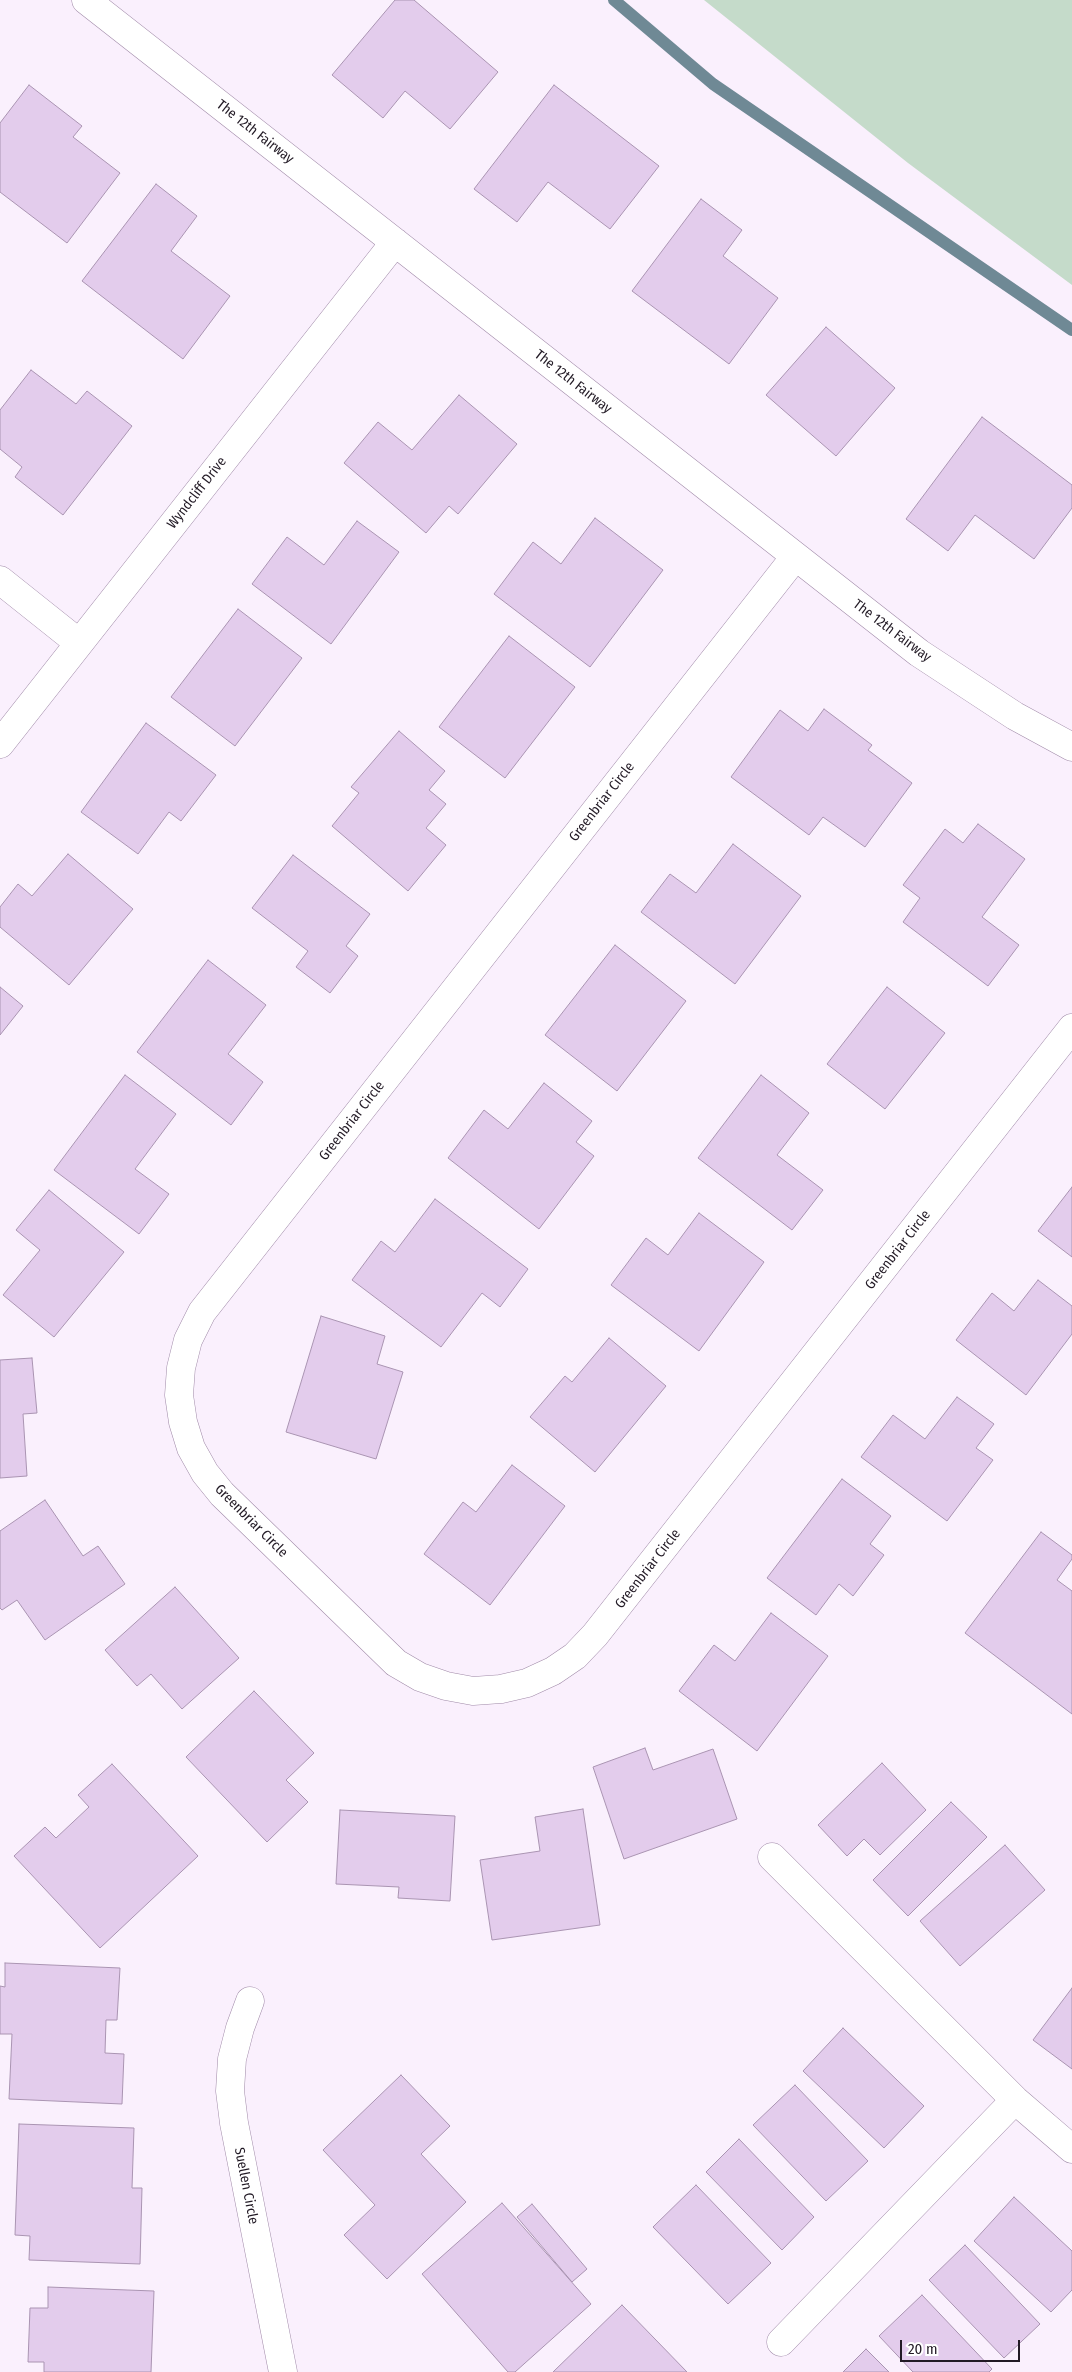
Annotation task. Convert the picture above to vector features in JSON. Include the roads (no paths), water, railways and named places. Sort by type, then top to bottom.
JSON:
[{"type":"street","name":"The 12th Fairway","points":[[86,0],[919,653],[1015,716],[1072,747]]},
{"type":"street","name":"Wyndcliff Drive","points":[[0,744],[394,242]]},
{"type":"street","name":"Greenbriar Circle","points":[[795,557],[202,1312],[188,1340],[181,1368],[179,1395],[183,1422],[191,1448],[205,1473],[222,1494],[396,1663],[420,1677],[446,1686],[473,1691],[501,1690],[527,1683],[553,1671],[575,1656],[596,1635],[1072,1028]]},
{"type":"street","points":[[0,580],[80,642]]},
{"type":"street","points":[[772,1858],[1015,2100],[1072,2149]]},
{"type":"street","name":"Suellen Circle","points":[[250,2001],[240,2028],[232,2059],[230,2091],[234,2123],[283,2372]]},
{"type":"street","points":[[782,2342],[1015,2100]]},
{"type":"waterway","points":[[614,0],[713,84],[1072,330]]}]
